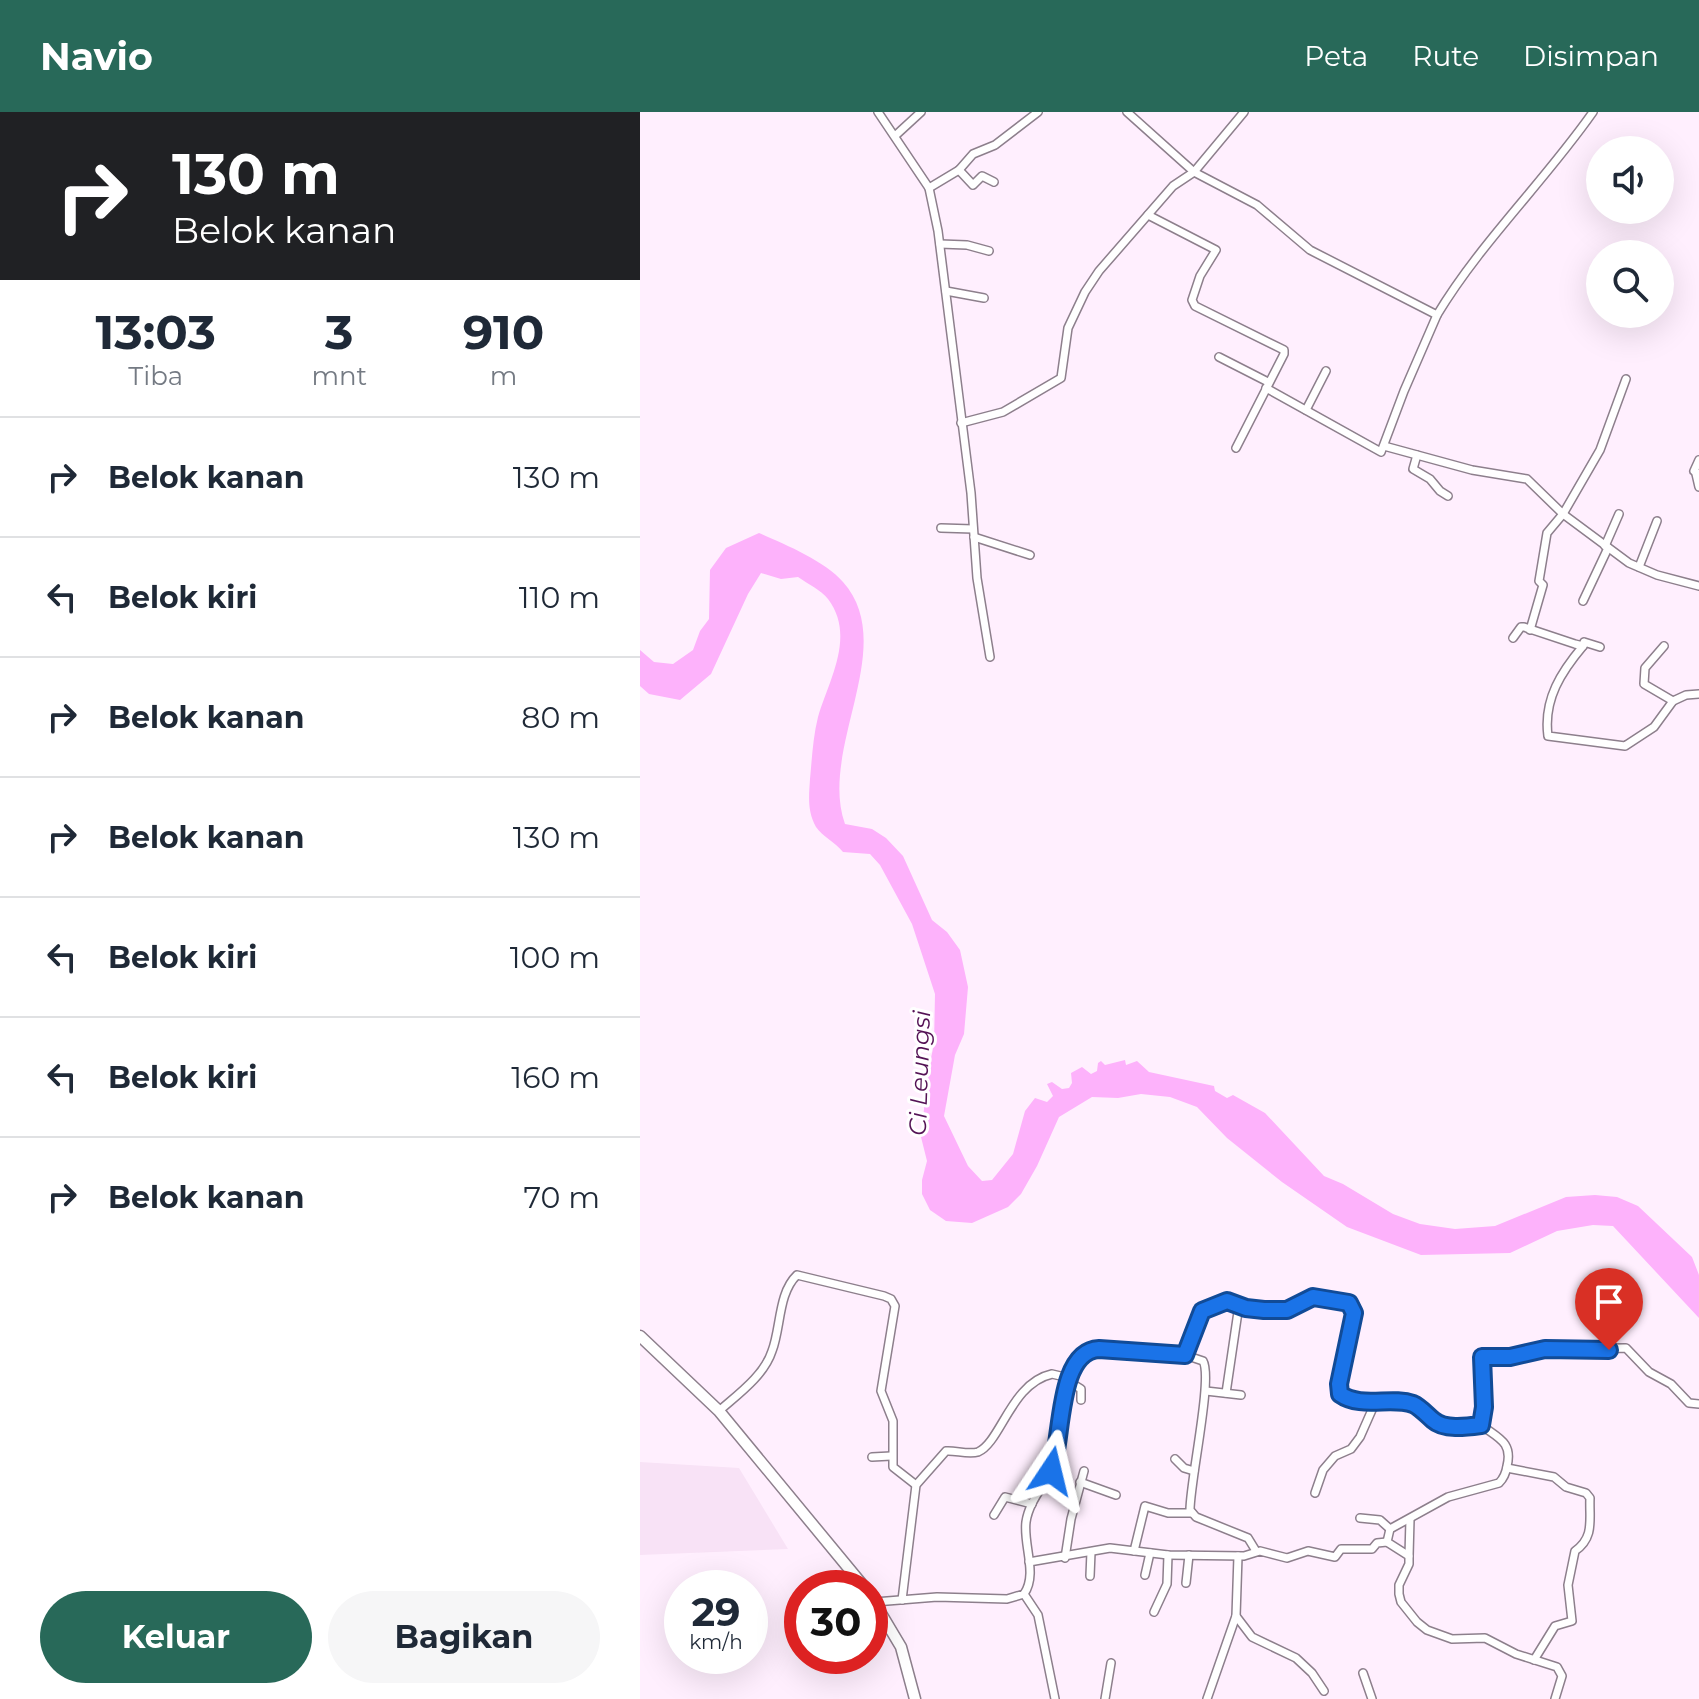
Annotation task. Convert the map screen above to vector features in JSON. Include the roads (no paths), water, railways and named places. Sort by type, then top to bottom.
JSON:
[{"type":"main road","points":[[640,1336],[719,1411],[850,1570]]},
{"type":"main road","points":[[888,1624],[901,1647],[915,1699]]},
{"type":"street","points":[[878,112],[929,188],[940,244],[990,657]]},
{"type":"street","points":[[896,135],[921,112]]},
{"type":"street","points":[[929,188],[959,170],[973,154],[995,145],[1038,112]]},
{"type":"street","points":[[1127,112],[1194,172],[1257,205],[1310,250],[1437,315]]},
{"type":"street","points":[[961,423],[1003,412],[1061,378],[1068,328],[1078,304],[1099,271],[1173,186],[1194,172],[1244,112]]},
{"type":"street","points":[[1219,357],[1381,452],[1437,315],[1471,265],[1559,159],[1593,112]]},
{"type":"street","points":[[959,170],[973,185],[982,176],[994,182]]},
{"type":"street","points":[[1148,215],[1216,250],[1200,276],[1193,302],[1195,306],[1284,350],[1236,448]]},
{"type":"street","points":[[940,244],[967,245],[989,251]]},
{"type":"street","points":[[946,291],[984,298]]},
{"type":"street","points":[[1306,410],[1326,371]]},
{"type":"street","points":[[1530,630],[1543,585],[1539,577],[1545,538],[1563,514],[1600,450],[1626,379]]},
{"type":"street","points":[[1384,446],[1472,470],[1527,479],[1563,514],[1606,547],[1657,575],[1699,586]]},
{"type":"street","points":[[1417,455],[1414,470],[1430,479],[1448,496]]},
{"type":"street","points":[[1699,460],[1694,468],[1699,487]]},
{"type":"street","points":[[1583,601],[1619,514]]},
{"type":"street","points":[[1639,567],[1657,521]]},
{"type":"street","points":[[941,528],[974,533],[1030,555]]},
{"type":"street","points":[[1513,638],[1521,627],[1583,646]]},
{"type":"street","points":[[1600,647],[1584,642],[1557,678],[1550,697],[1547,734],[1601,745],[1625,746],[1638,740],[1658,722],[1673,701],[1686,695],[1699,694]]},
{"type":"street","points":[[1664,646],[1645,668],[1644,684],[1673,701]]},
{"type":"street","points":[[719,1411],[768,1360],[790,1285],[797,1275],[884,1296],[891,1299],[895,1306],[881,1387],[893,1421],[891,1456],[893,1467],[916,1485]]},
{"type":"street","points":[[1185,1355],[1202,1311],[1227,1301],[1249,1309],[1287,1310],[1313,1297],[1349,1303],[1354,1313],[1338,1390],[1344,1397],[1375,1403],[1412,1404],[1440,1425],[1481,1425],[1507,1446],[1509,1455],[1507,1468],[1499,1483],[1448,1497],[1390,1529]]},
{"type":"street","points":[[1226,1393],[1239,1305]]},
{"type":"street","points":[[1481,1425],[1484,1407],[1482,1357],[1510,1357],[1545,1349],[1626,1348],[1649,1372],[1671,1384],[1689,1403],[1699,1404]]},
{"type":"street","points":[[1024,1594],[1030,1578],[1026,1524],[1032,1504],[1054,1464],[1059,1419],[1069,1379],[1082,1354],[1089,1349],[1185,1355],[1206,1363],[1206,1391],[1194,1471],[1192,1513]]},
{"type":"street","points":[[902,1600],[916,1485],[946,1451],[972,1453],[983,1448],[1012,1404],[1034,1383],[1052,1374],[1069,1379],[1081,1389],[1081,1400]]},
{"type":"street","points":[[1206,1391],[1241,1395]]},
{"type":"street","points":[[1315,1493],[1323,1470],[1335,1456],[1351,1449],[1375,1403]]},
{"type":"street","points":[[872,1457],[891,1456]]},
{"type":"street","points":[[1175,1459],[1181,1466],[1194,1471]]},
{"type":"street","points":[[1507,1468],[1554,1477],[1566,1487],[1586,1493],[1590,1498],[1588,1538],[1585,1545],[1575,1551],[1568,1585],[1572,1621],[1555,1626],[1534,1660]]},
{"type":"street","points":[[1065,1558],[1084,1471]]},
{"type":"street","points":[[1080,1482],[1116,1495]]},
{"type":"street","points":[[994,1515],[1005,1497],[1032,1504]]},
{"type":"street","points":[[1134,1551],[1145,1506],[1168,1513],[1192,1513],[1248,1538],[1256,1551]]},
{"type":"street","points":[[1360,1518],[1380,1520],[1390,1529]]},
{"type":"street","points":[[1410,1519],[1409,1564],[1398,1591],[1401,1602],[1417,1622],[1427,1630],[1452,1639],[1485,1638],[1557,1667],[1562,1673],[1562,1681],[1555,1699]]},
{"type":"street","points":[[1387,1542],[1390,1529]]},
{"type":"street","points":[[1029,1562],[1110,1548],[1168,1555],[1238,1556],[1256,1551],[1283,1558],[1308,1551],[1335,1557],[1341,1549],[1372,1549],[1377,1543],[1387,1542],[1409,1556]]},
{"type":"street","points":[[1090,1576],[1091,1552]]},
{"type":"street","points":[[1145,1575],[1150,1553]]},
{"type":"street","points":[[1154,1612],[1167,1584],[1168,1555]]},
{"type":"street","points":[[1186,1583],[1189,1555]]},
{"type":"street","points":[[1207,1699],[1236,1616],[1238,1556]]},
{"type":"street","points":[[888,1599],[1007,1599],[1024,1594]]},
{"type":"street","points":[[1024,1594],[1038,1615],[1055,1699]]},
{"type":"street","points":[[1236,1616],[1252,1637],[1296,1658],[1312,1673],[1324,1691]]},
{"type":"street","points":[[1105,1699],[1111,1663]]},
{"type":"street","points":[[1363,1673],[1372,1699]]},
{"type":"water label","name":"Ci Leungsi","points":[[920,1073]]}]
